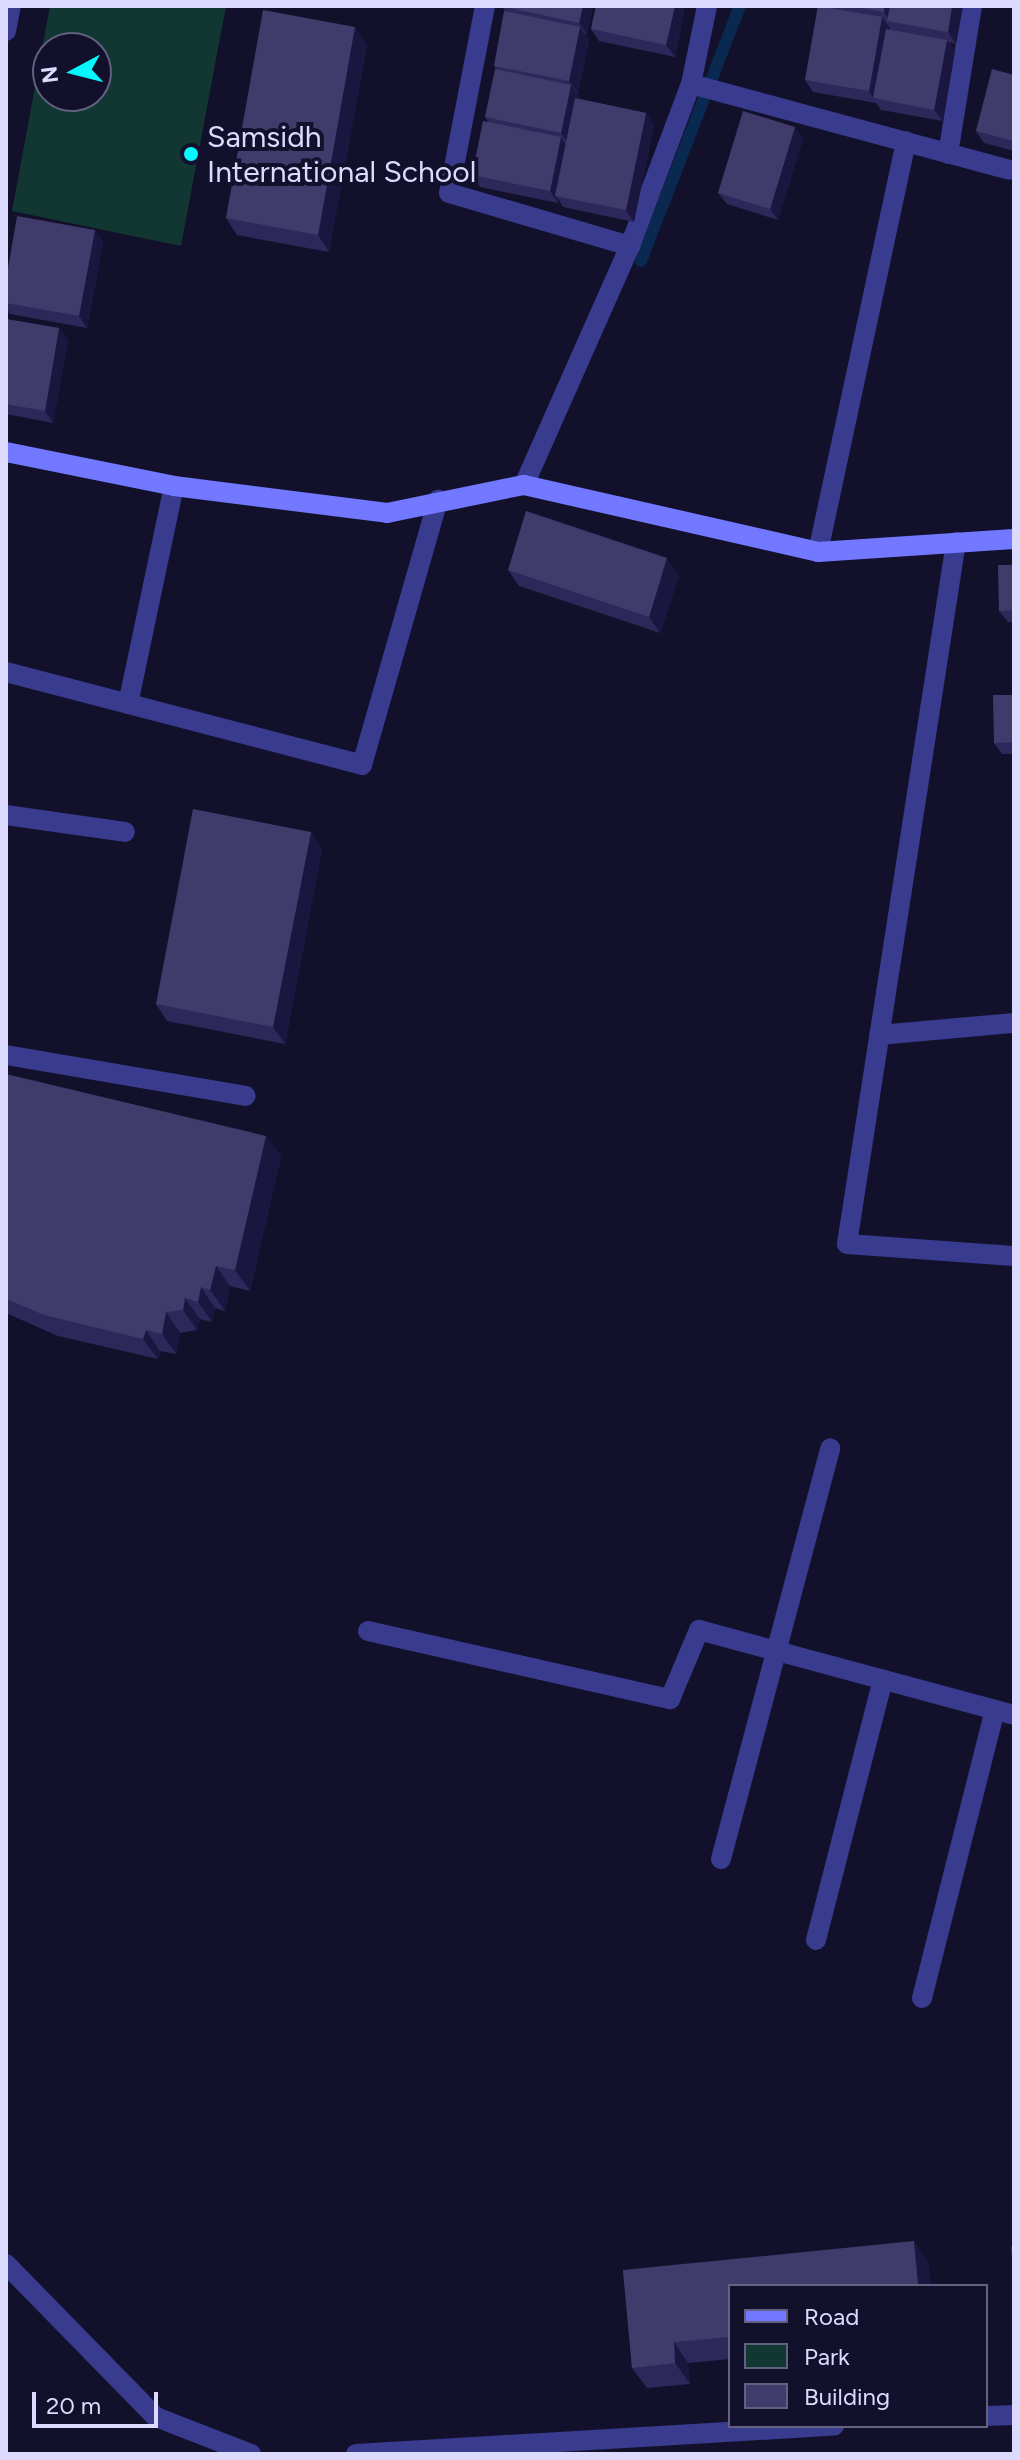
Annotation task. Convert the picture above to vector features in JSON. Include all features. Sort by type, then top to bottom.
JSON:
[{"type":"street","points":[[6,31],[11,6]]},
{"type":"street","points":[[485,6],[449,193],[630,246]]},
{"type":"street","points":[[524,485],[630,246],[691,84],[707,6]]},
{"type":"street","points":[[948,154],[972,6]]},
{"type":"street","points":[[691,84],[1009,170]]},
{"type":"street","points":[[818,552],[906,141]]},
{"type":"street","points":[[6,452],[174,486],[387,513],[438,500],[524,485],[818,552],[1014,539]]},
{"type":"street","points":[[128,704],[174,486]]},
{"type":"street","points":[[6,672],[362,765],[438,500]]},
{"type":"street","points":[[956,542],[847,1244],[1014,1256]]},
{"type":"street","points":[[6,815],[125,832]]},
{"type":"street","points":[[879,1035],[1014,1023]]},
{"type":"street","points":[[6,1055],[246,1096]]},
{"type":"street","points":[[721,1859],[772,1649],[830,1448]]},
{"type":"street","points":[[368,1631],[670,1699],[699,1630],[1004,1712],[922,1998]]},
{"type":"street","points":[[816,1940],[883,1679]]},
{"type":"street","points":[[6,2264],[156,2417],[251,2454]]},
{"type":"street","points":[[988,2416],[1014,2415]]},
{"type":"street","points":[[356,2454],[800,2428]]},
{"type":"street","points":[[732,2432],[733,2454]]},
{"type":"green space","points":[[50,6],[226,6],[181,246],[12,211],[32,103],[32,112],[112,112],[112,32],[45,32]]},
{"type":"building","points":[[501,6],[583,6],[579,23]]},
{"type":"building","points":[[596,6],[675,6],[666,45],[591,29]]},
{"type":"building","points":[[818,6],[882,17],[869,91],[805,80]]},
{"type":"building","points":[[852,6],[884,6],[884,12]]},
{"type":"building","points":[[890,6],[952,6],[948,32],[887,21]]},
{"type":"building","points":[[263,10],[355,27],[318,235],[226,218]]},
{"type":"building","points":[[504,11],[580,27],[569,81],[494,66]]},
{"type":"building","points":[[886,29],[947,40],[934,110],[873,98]]},
{"type":"building","points":[[495,69],[571,85],[561,133],[485,117]]},
{"type":"building","points":[[992,69],[1014,75],[1014,141],[976,131]]},
{"type":"building","points":[[575,98],[646,113],[626,210],[555,196]]},
{"type":"building","points":[[743,111],[795,127],[770,209],[718,193]]},
{"type":"building","points":[[483,121],[561,137],[550,191],[472,175]]},
{"type":"building","points":[[17,216],[95,230],[79,316],[6,303],[6,280]]},
{"type":"building","points":[[6,319],[59,328],[45,411],[6,404]]},
{"type":"building","points":[[526,511],[667,558],[649,617],[508,570]]},
{"type":"building","points":[[998,565],[1014,565],[1014,610],[999,611]]},
{"type":"building","points":[[993,695],[1014,695],[1014,742],[994,743]]},
{"type":"building","points":[[193,809],[311,832],[273,1027],[156,1004]]},
{"type":"building","points":[[6,1074],[266,1136],[235,1270],[216,1266],[210,1290],[201,1287],[198,1302],[185,1298],[183,1310],[166,1312],[162,1334],[146,1330],[143,1339],[44,1315],[6,1299]]},
{"type":"building","points":[[914,2241],[918,2284],[728,2284],[728,2337],[674,2342],[675,2363],[632,2368],[623,2270]]},
{"type":"building","points":[[1011,2247],[1014,2247],[1014,2278]]},
{"type":"waterway","points":[[641,261],[740,6]]},
{"type":"place","name":"Samsidh International School","points":[[191,154]]}]
